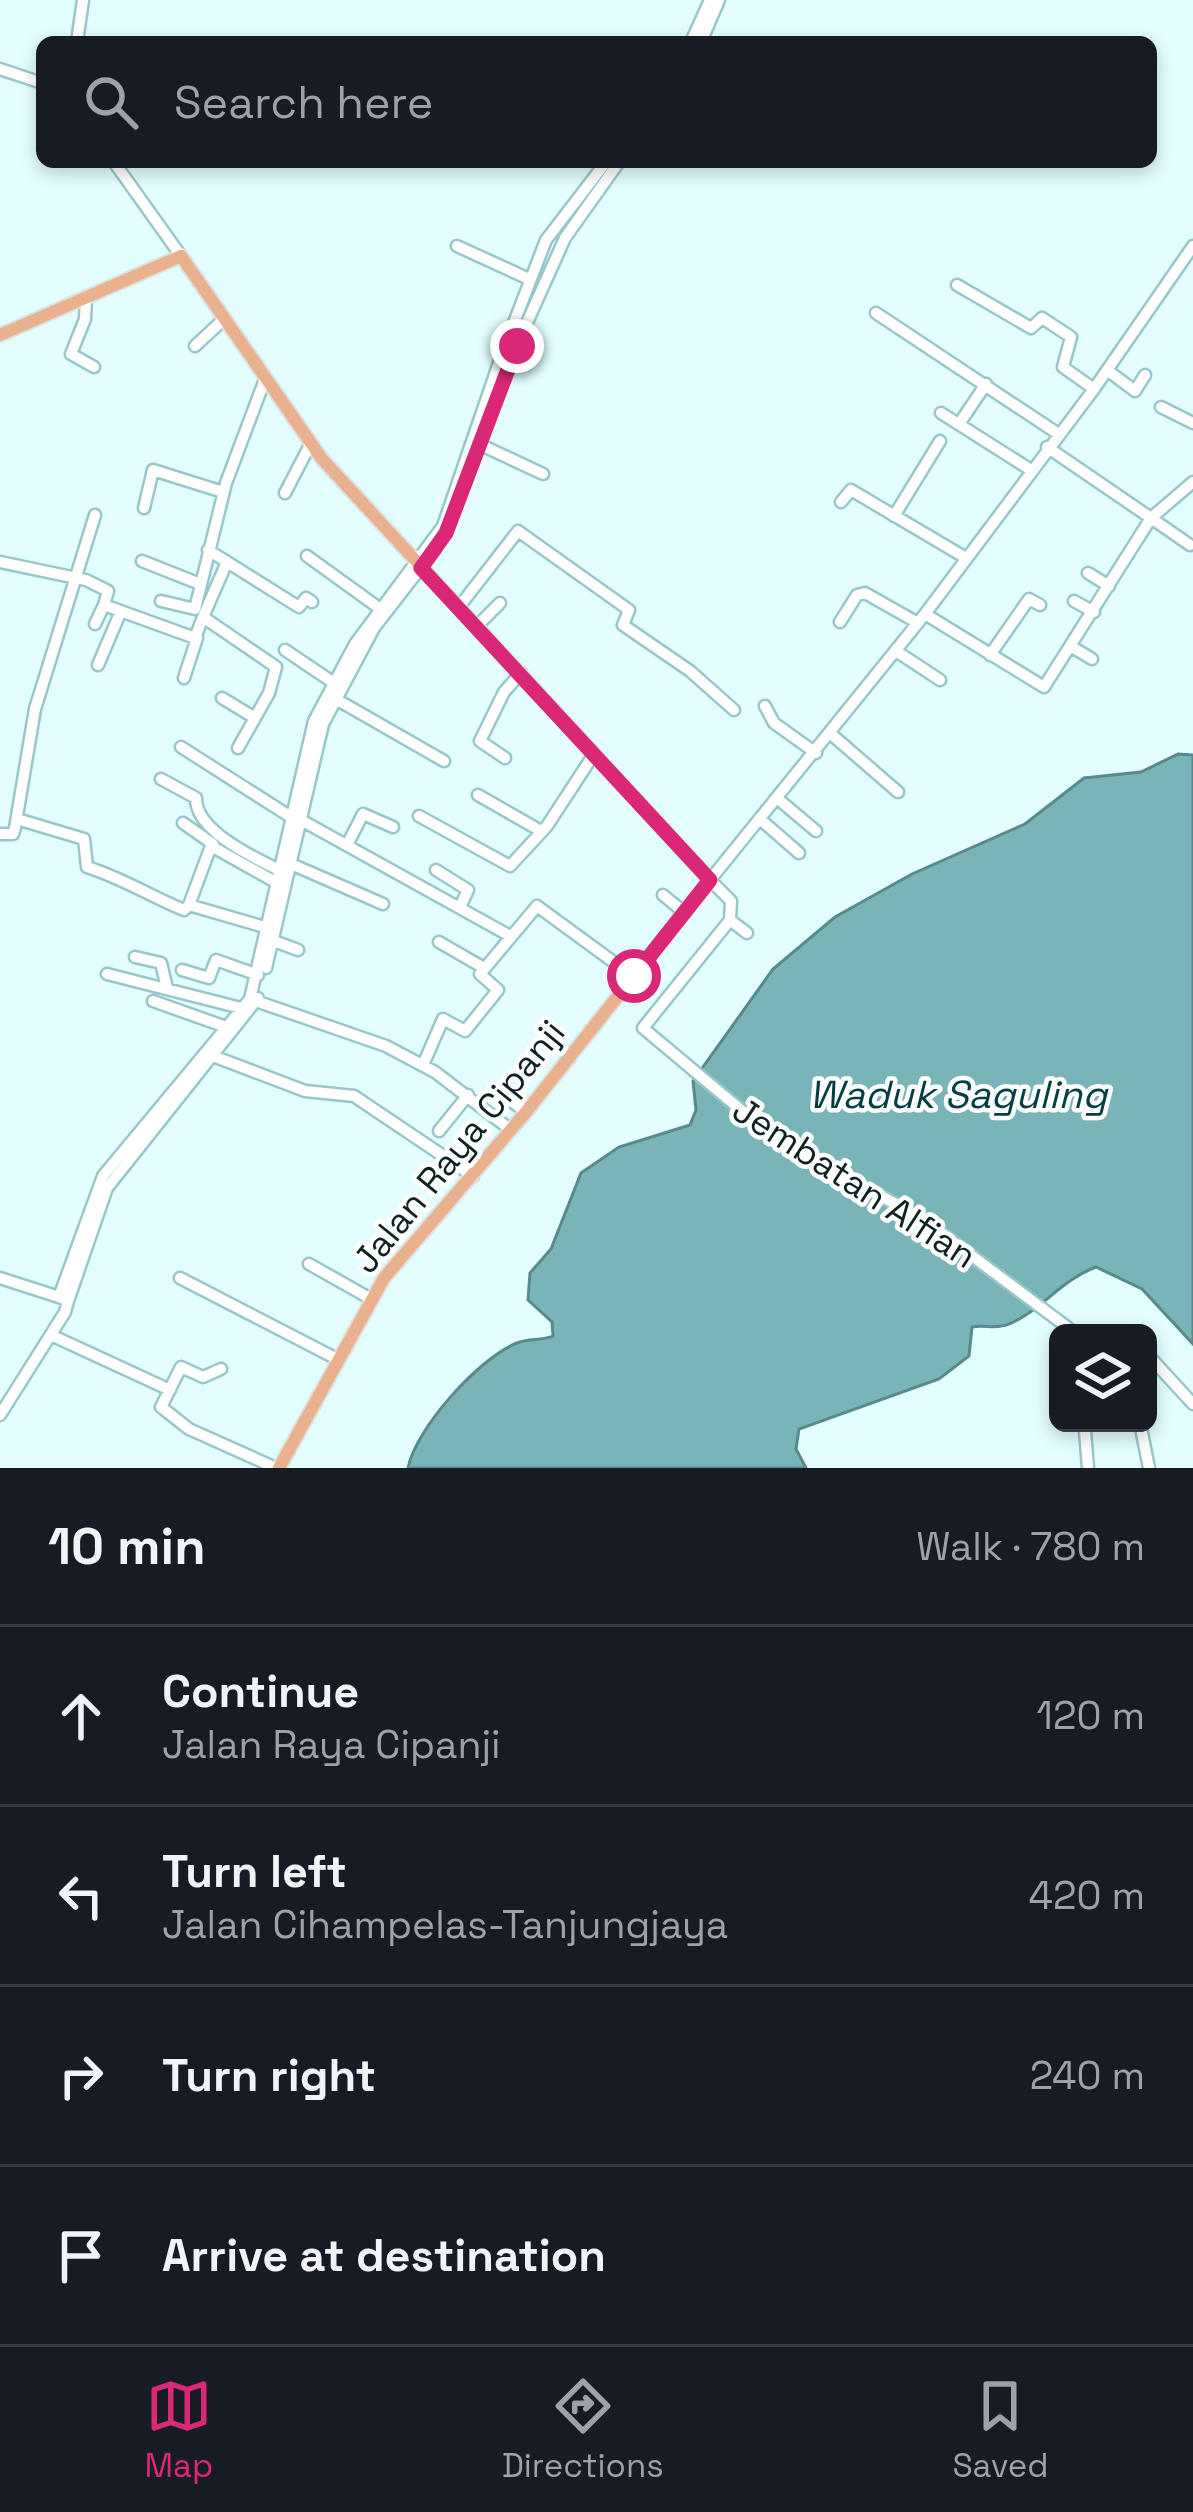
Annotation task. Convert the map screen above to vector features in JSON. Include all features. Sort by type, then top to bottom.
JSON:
[{"type":"main road","points":[[0,335],[181,256],[310,445],[710,880]]},
{"type":"main road","name":"Jalan Raya Cipanji","points":[[278,1468],[371,1299],[710,880]]},
{"type":"street","points":[[78,36],[82,0]]},
{"type":"street","points":[[694,36],[715,0]]},
{"type":"street","points":[[703,36],[715,0]]},
{"type":"street","points":[[0,69],[36,81]]},
{"type":"street","points":[[118,168],[181,256]]},
{"type":"street","points":[[249,1003],[318,723],[334,682],[443,526],[508,353],[529,279],[556,223],[601,168]]},
{"type":"street","points":[[508,353],[565,238],[616,168]]},
{"type":"street","points":[[457,246],[529,279]]},
{"type":"street","points":[[747,933],[730,920],[730,901],[710,880],[896,651],[1108,370],[1193,246]]},
{"type":"street","points":[[957,285],[1031,328],[1042,318],[1071,337],[1063,368],[1094,389]]},
{"type":"street","points":[[86,297],[85,320],[71,354],[94,367]]},
{"type":"street","points":[[876,313],[1058,433]]},
{"type":"street","points":[[195,346],[223,320]]},
{"type":"street","points":[[1108,370],[1135,391],[1145,375]]},
{"type":"street","points":[[161,601],[194,610],[223,492],[264,382]]},
{"type":"street","points":[[959,424],[986,385]]},
{"type":"street","points":[[1161,407],[1193,424]]},
{"type":"street","points":[[941,412],[1031,470]]},
{"type":"street","points":[[318,723],[380,608],[446,533],[481,445],[485,416]]},
{"type":"street","points":[[894,516],[940,440]]},
{"type":"street","points":[[285,493],[310,445]]},
{"type":"street","points":[[481,445],[543,474]]},
{"type":"street","points":[[1047,447],[1190,545]]},
{"type":"street","points":[[144,508],[153,470],[223,492]]},
{"type":"street","points":[[840,622],[855,598],[865,593],[921,618],[1044,687],[1151,518],[1193,482]]},
{"type":"street","points":[[841,502],[850,490],[966,558]]},
{"type":"street","points":[[0,834],[13,834],[35,709],[95,515]]},
{"type":"street","points":[[459,608],[518,531],[629,610],[623,626],[690,671],[734,710]]},
{"type":"street","points":[[208,550],[299,607],[306,598],[312,602]]},
{"type":"street","points":[[308,556],[380,608]]},
{"type":"street","points":[[142,561],[200,584]]},
{"type":"street","points":[[0,562],[76,578],[108,591],[95,624]]},
{"type":"street","points":[[184,678],[227,562]]},
{"type":"street","points":[[1088,572],[1109,586]]},
{"type":"street","points":[[990,655],[1029,599],[1040,605]]},
{"type":"street","points":[[1074,601],[1094,612]]},
{"type":"street","points":[[477,626],[500,603]]},
{"type":"street","points":[[104,604],[196,638]]},
{"type":"street","points":[[98,664],[121,611]]},
{"type":"street","points":[[203,617],[276,667],[238,748]]},
{"type":"street","points":[[1072,647],[1092,659]]},
{"type":"street","points":[[286,650],[334,682]]},
{"type":"street","points":[[896,651],[940,680]]},
{"type":"street","points":[[505,758],[480,741],[504,692],[521,673]]},
{"type":"street","points":[[222,698],[255,718]]},
{"type":"street","points":[[334,698],[444,760]]},
{"type":"street","points":[[765,706],[777,725],[816,753]]},
{"type":"street","points":[[831,734],[898,792]]},
{"type":"street","points":[[181,747],[297,820],[510,936]]},
{"type":"street","points":[[418,816],[510,866],[541,831],[594,754]]},
{"type":"street","points":[[161,778],[196,798],[198,813],[222,835],[284,873]]},
{"type":"street","points":[[478,795],[541,831]]},
{"type":"street","points":[[778,799],[816,831]]},
{"type":"street","points":[[347,845],[363,814],[393,827]]},
{"type":"street","points":[[17,819],[84,839],[87,867],[184,910],[212,846],[222,835]]},
{"type":"street","points":[[761,820],[799,853]]},
{"type":"street","points":[[183,823],[212,846],[382,904]]},
{"type":"street","points":[[436,870],[468,890],[460,907]]},
{"type":"street","points":[[64,1299],[107,1188],[213,1056],[249,1003],[274,941],[284,873]]},
{"type":"street","points":[[663,895],[685,913]]},
{"type":"street","points":[[189,905],[268,928]]},
{"type":"street","points":[[423,1065],[443,1019],[465,1031],[498,990],[481,975],[484,968],[541,907],[634,976]]},
{"type":"street","name":"Jembatan Alfian","points":[[730,920],[644,1028],[778,1141],[920,1217],[1062,1324]]},
{"type":"street","points":[[274,941],[298,950]]},
{"type":"street","points":[[439,942],[484,968]]},
{"type":"street","points":[[135,957],[161,963],[167,988]]},
{"type":"street","points":[[182,970],[208,978],[216,960],[258,975]]},
{"type":"street","points":[[107,974],[249,1003],[386,1046],[469,1095],[512,1130]]},
{"type":"street","points":[[182,1010],[187,992]]},
{"type":"street","points":[[152,1001],[230,1029]]},
{"type":"street","points":[[0,1415],[53,1336],[103,1176],[230,1029]]},
{"type":"street","points":[[213,1056],[305,1091],[354,1096],[473,1176]]},
{"type":"street","points":[[439,1131],[469,1095]]},
{"type":"street","points":[[506,1097],[526,1112]]},
{"type":"street","points":[[309,1264],[371,1299]]},
{"type":"street","points":[[0,1278],[64,1299]]},
{"type":"street","points":[[180,1278],[337,1359]]},
{"type":"street","points":[[53,1336],[170,1390]]},
{"type":"street","points":[[1157,1365],[1193,1404]]},
{"type":"street","points":[[221,1369],[203,1378],[181,1367],[161,1407],[176,1415],[174,1421],[278,1468]]},
{"type":"street","points":[[1085,1432],[1088,1468]]},
{"type":"street","points":[[1142,1432],[1149,1468]]},
{"type":"water","name":"Waduk Saguling","points":[[1178,754],[1193,755],[1193,1344],[1142,1289],[1096,1267],[1009,1324],[972,1327],[969,1356],[939,1379],[799,1429],[796,1449],[806,1468],[408,1468],[436,1415],[485,1363],[517,1343],[553,1336],[552,1322],[528,1300],[530,1273],[551,1249],[581,1173],[619,1147],[690,1125],[696,1110],[693,1081],[773,969],[835,917],[912,874],[1025,824],[1084,778],[1141,772]]},
{"type":"route","points":[[517,346],[446,533],[421,568],[710,880],[634,976]]}]
